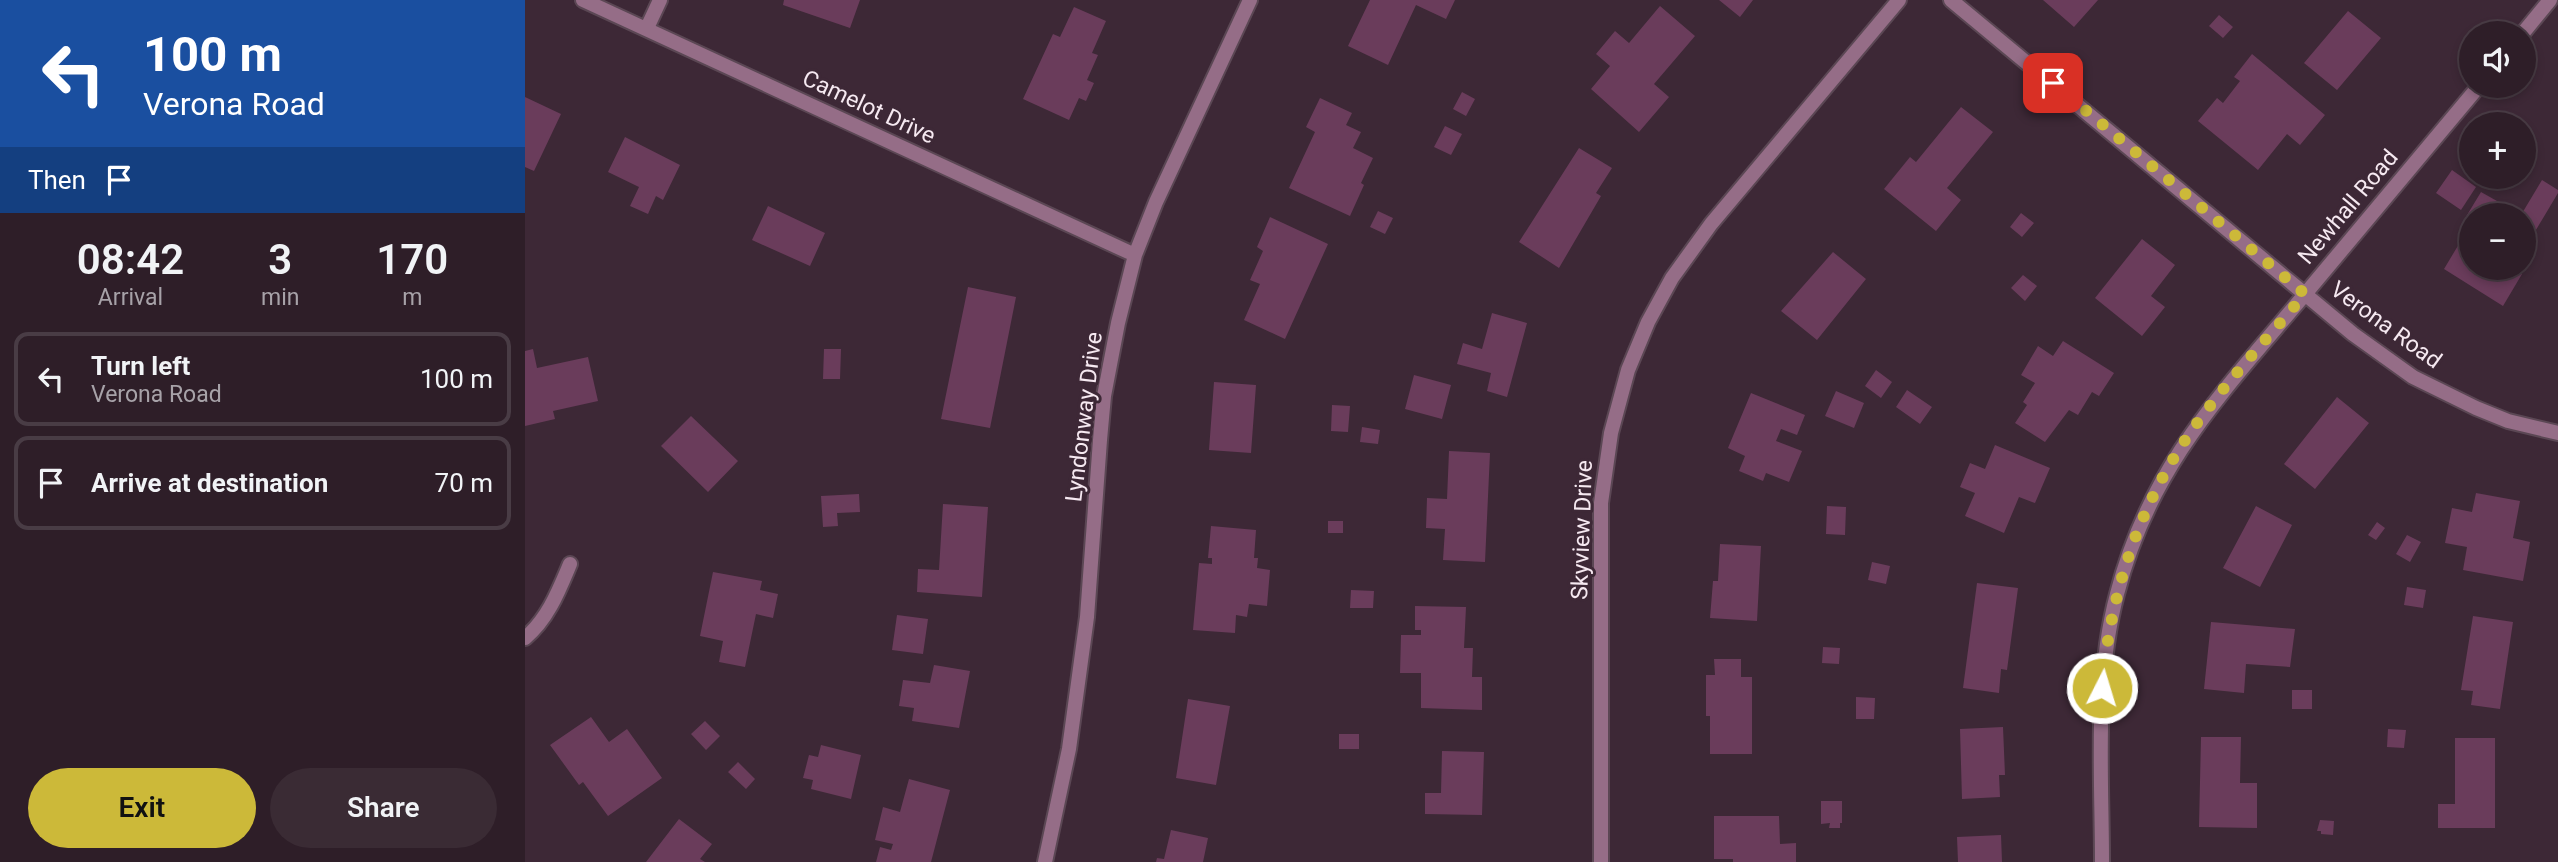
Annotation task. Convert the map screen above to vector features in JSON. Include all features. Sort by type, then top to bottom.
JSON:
[{"type":"street","name":"Camelot Drive","points":[[583,0],[1135,255]]},
{"type":"street","points":[[647,29],[660,0]]},
{"type":"street","name":"Lyndonway Drive","points":[[1045,862],[1069,748],[1087,617],[1104,396],[1118,323],[1135,255],[1162,190],[1250,0]]},
{"type":"street","name":"Skyview Drive","points":[[1601,862],[1601,503],[1611,433],[1628,370],[1648,322],[1672,278],[1703,234],[1899,0]]},
{"type":"street","name":"Verona Road","points":[[1951,0],[2353,334],[2413,377],[2508,421],[2558,433]]},
{"type":"street","points":[[2533,21],[2550,0]]},
{"type":"street","name":"Newhall Road","points":[[2102,862],[2102,688],[2106,649],[2116,595],[2134,536],[2146,509],[2192,430],[2469,98]]},
{"type":"street","points":[[525,638],[556,598],[570,564]]},
{"type":"building","points":[[784,0],[860,0],[850,28],[783,5]]},
{"type":"building","points":[[1370,0],[1455,0],[1446,19],[1416,5],[1388,65],[1348,46]]},
{"type":"building","points":[[1719,0],[1753,0],[1740,17]]},
{"type":"building","points":[[2043,0],[2098,0],[2074,27]]},
{"type":"building","points":[[1660,6],[1695,36],[1654,84],[1669,97],[1639,132],[1591,89],[1610,66],[1596,54],[1615,31],[1629,43]]},
{"type":"building","points":[[1074,7],[1106,21],[1092,53],[1098,55],[1087,80],[1094,83],[1086,101],[1079,98],[1069,120],[1023,99],[1053,34],[1060,37]]},
{"type":"building","points":[[2348,11],[2381,38],[2337,90],[2304,63]]},
{"type":"building","points":[[2219,15],[2233,27],[2223,38],[2209,26]]},
{"type":"building","points":[[2252,54],[2325,115],[2300,145],[2287,134],[2258,170],[2198,121],[2217,98],[2223,103],[2240,81],[2234,77]]},
{"type":"building","points":[[1462,92],[1475,99],[1466,116],[1453,109]]},
{"type":"building","points":[[525,97],[561,114],[534,171],[525,167]]},
{"type":"building","points":[[1320,98],[1352,113],[1346,125],[1361,132],[1353,148],[1373,158],[1350,216],[1289,188],[1315,132],[1306,127]]},
{"type":"building","points":[[1961,107],[1993,132],[1947,188],[1961,200],[1936,231],[1884,189],[1910,157],[1916,162]]},
{"type":"building","points":[[1445,126],[1462,134],[1451,155],[1434,147]]},
{"type":"building","points":[[625,137],[680,165],[663,200],[656,196],[648,214],[630,206],[639,187],[608,172]]},
{"type":"building","points":[[1579,148],[1612,168],[1596,193],[1601,196],[1559,268],[1519,242]]},
{"type":"building","points":[[2452,170],[2459,175],[2459,189],[2475,189],[2466,203],[2459,203],[2459,209],[2436,193]]},
{"type":"building","points":[[2542,180],[2558,190],[2536,230],[2536,203],[2528,203]]},
{"type":"building","points":[[2481,192],[2501,203],[2474,203]]},
{"type":"building","points":[[768,206],[825,233],[810,266],[752,240]]},
{"type":"building","points":[[1378,211],[1393,218],[1385,234],[1370,227]]},
{"type":"building","points":[[2021,213],[2034,223],[2022,237],[2010,227]]},
{"type":"building","points":[[1270,217],[1328,244],[1285,339],[1244,320],[1260,284],[1250,280],[1263,251],[1257,247]]},
{"type":"building","points":[[2142,239],[2175,265],[2151,296],[2165,307],[2142,336],[2095,298]]},
{"type":"building","points":[[2459,244],[2459,278],[2444,269]]},
{"type":"building","points":[[1833,252],[1866,279],[1817,340],[1781,311]]},
{"type":"building","points":[[2023,275],[2037,286],[2025,301],[2011,288]]},
{"type":"building","points":[[2462,280],[2518,280],[2503,306]]},
{"type":"building","points":[[968,287],[1016,297],[990,428],[941,419]]},
{"type":"building","points":[[1492,313],[1527,323],[1507,397],[1487,391],[1491,373],[1457,364],[1463,343],[1482,349]]},
{"type":"building","points":[[2063,341],[2114,373],[2099,396],[2092,392],[2078,415],[2069,410],[2045,442],[2015,423],[2027,405],[2023,402],[2035,383],[2021,375],[2038,346],[2053,356]]},
{"type":"building","points":[[533,349],[537,368],[588,357],[598,401],[553,411],[555,419],[525,426],[525,351]]},
{"type":"building","points":[[824,349],[841,349],[840,379],[823,379]]},
{"type":"building","points":[[1876,370],[1892,382],[1881,398],[1865,386]]},
{"type":"building","points":[[1414,375],[1451,385],[1442,419],[1405,409]]},
{"type":"building","points":[[1214,382],[1256,385],[1251,453],[1209,450]]},
{"type":"building","points":[[1907,390],[1932,407],[1920,424],[1896,407]]},
{"type":"building","points":[[1836,391],[1864,403],[1854,428],[1825,416]]},
{"type":"building","points":[[1751,393],[1805,415],[1797,435],[1781,429],[1776,441],[1802,451],[1789,482],[1766,473],[1763,481],[1739,471],[1745,456],[1728,448]]},
{"type":"building","points":[[2337,397],[2369,423],[2315,489],[2284,464]]},
{"type":"building","points":[[1332,405],[1350,406],[1348,432],[1331,431]]},
{"type":"building","points":[[691,416],[738,461],[708,492],[661,446]]},
{"type":"building","points":[[1362,427],[1380,430],[1378,444],[1360,442]]},
{"type":"building","points":[[1995,445],[2050,468],[2035,503],[2019,497],[2004,533],[1965,516],[1975,493],[1960,487],[1970,463],[1985,469]]},
{"type":"building","points":[[1449,451],[1490,453],[1485,562],[1443,560],[1445,529],[1426,528],[1427,498],[1447,499]]},
{"type":"building","points":[[2476,493],[2520,501],[2513,538],[2530,542],[2523,581],[2463,570],[2467,547],[2445,543],[2452,508],[2472,512]]},
{"type":"building","points":[[859,494],[860,512],[837,513],[838,526],[823,527],[821,496]]},
{"type":"building","points":[[943,504],[988,507],[982,597],[917,592],[918,569],[939,570]]},
{"type":"building","points":[[1827,506],[1846,507],[1845,535],[1826,534]]},
{"type":"building","points":[[2256,506],[2292,525],[2260,587],[2223,568]]},
{"type":"building","points":[[1328,521],[1343,521],[1343,533],[1328,533]]},
{"type":"building","points":[[2377,522],[2385,528],[2376,540],[2368,535]]},
{"type":"building","points":[[1211,526],[1256,530],[1254,558],[1258,558],[1257,568],[1270,570],[1267,606],[1249,604],[1247,617],[1236,615],[1235,633],[1193,630],[1199,563],[1212,564],[1212,558],[1208,558]]},
{"type":"building","points":[[2407,535],[2421,542],[2410,562],[2396,554]]},
{"type":"building","points":[[1720,544],[1761,546],[1757,621],[1710,618],[1713,581],[1718,581]]},
{"type":"building","points":[[1872,562],[1890,566],[1886,584],[1868,580]]},
{"type":"building","points":[[713,572],[762,581],[760,590],[778,594],[773,618],[756,614],[745,667],[719,662],[723,641],[700,636]]},
{"type":"building","points":[[1977,583],[2018,588],[2007,670],[2001,669],[1999,693],[1963,688]]},
{"type":"building","points":[[2407,587],[2426,590],[2423,608],[2404,605]]},
{"type":"building","points":[[1351,590],[1374,591],[1373,608],[1350,608]]},
{"type":"building","points":[[1415,606],[1466,607],[1464,648],[1473,648],[1472,677],[1482,677],[1482,710],[1421,708],[1421,673],[1400,673],[1401,635],[1421,635],[1421,630],[1415,630]]},
{"type":"building","points":[[897,615],[928,619],[923,654],[892,650]]},
{"type":"building","points":[[2473,616],[2513,622],[2500,709],[2471,705],[2473,691],[2461,690]]},
{"type":"building","points":[[2211,622],[2295,629],[2290,667],[2246,664],[2244,693],[2204,689]]},
{"type":"building","points":[[1823,647],[1840,648],[1839,664],[1822,663]]},
{"type":"building","points":[[1714,659],[1741,659],[1741,677],[1752,677],[1752,754],[1710,754],[1706,675],[1715,675]]},
{"type":"building","points":[[934,665],[970,671],[959,728],[912,721],[914,708],[899,706],[903,680],[930,683]]},
{"type":"building","points":[[2292,690],[2312,690],[2312,709],[2292,709]]},
{"type":"building","points":[[1856,697],[1875,698],[1874,719],[1856,719]]},
{"type":"building","points":[[1188,699],[1230,706],[1216,785],[1176,778]]},
{"type":"building","points":[[591,717],[609,742],[627,729],[662,778],[608,816],[583,782],[579,785],[550,745]]},
{"type":"building","points":[[705,721],[720,736],[706,750],[691,734]]},
{"type":"building","points":[[2003,727],[2005,775],[1999,775],[2000,797],[1962,799],[1960,729]]},
{"type":"building","points":[[2388,729],[2406,730],[2404,748],[2387,747]]},
{"type":"building","points":[[1339,734],[1359,734],[1359,749],[1339,749]]},
{"type":"building","points":[[2201,737],[2241,737],[2240,783],[2257,783],[2257,828],[2199,827]]},
{"type":"building","points":[[2455,738],[2495,738],[2495,828],[2438,828],[2438,804],[2455,804]]},
{"type":"building","points":[[821,745],[861,755],[851,799],[811,789],[813,780],[803,778],[809,755],[818,757]]},
{"type":"building","points":[[1442,751],[1484,752],[1482,815],[1425,814],[1425,793],[1441,793]]},
{"type":"building","points":[[738,762],[755,779],[746,789],[728,772]]},
{"type":"building","points":[[909,779],[950,790],[931,862],[876,862],[880,847],[891,850],[893,844],[875,840],[883,807],[900,812]]},
{"type":"building","points":[[1821,801],[1842,801],[1840,828],[1829,828],[1830,823],[1821,824]]},
{"type":"building","points":[[1714,816],[1779,816],[1780,844],[1796,843],[1796,862],[1733,862],[1733,859],[1714,859]]},
{"type":"building","points":[[679,819],[712,844],[700,859],[705,862],[646,862]]},
{"type":"building","points":[[2320,820],[2334,821],[2333,835],[2317,831]]},
{"type":"building","points":[[1171,830],[1208,838],[1203,862],[1156,862],[1157,858],[1164,859]]},
{"type":"building","points":[[2001,835],[2002,862],[1958,862],[1957,837]]},
{"type":"route","points":[[2053,83],[2305,294],[2192,430],[2146,509],[2134,536],[2116,595],[2102,688]]}]
